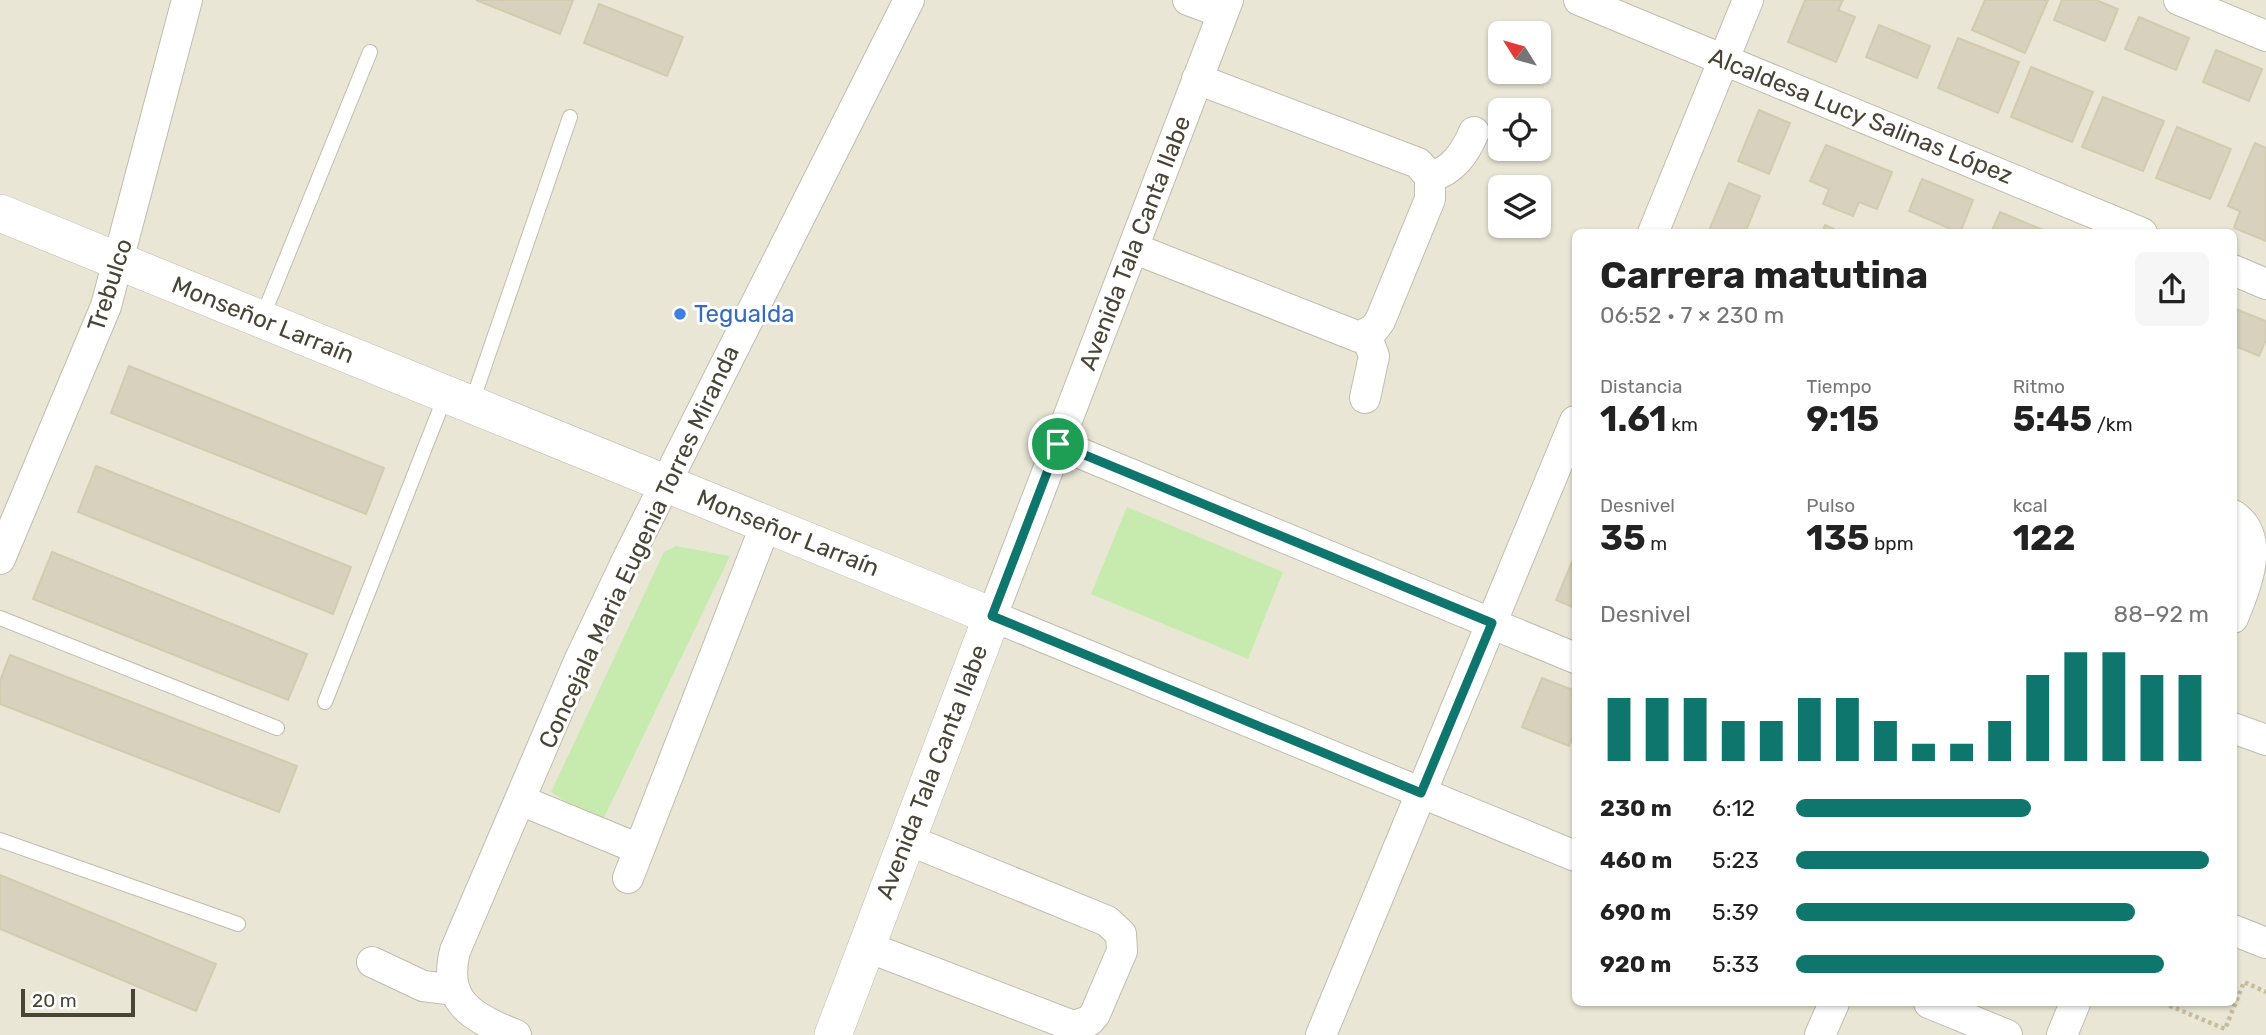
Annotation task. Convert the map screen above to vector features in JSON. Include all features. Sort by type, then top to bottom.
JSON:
[{"type":"street","name":"Trebulco","points":[[0,559],[106,306],[120,262],[187,0]]},
{"type":"street","name":"Concejala Maria Eugenia Torres Miranda","points":[[454,990],[452,977],[455,951],[580,659],[664,483],[909,0]]},
{"type":"street","points":[[1188,0],[1225,7]]},
{"type":"street","name":"Alcaldesa Lucy Salinas López","points":[[1579,0],[2132,229]]},
{"type":"street","points":[[1655,229],[1748,0]]},
{"type":"street","points":[[2179,0],[2266,36]]},
{"type":"street","name":"Avenida Tala Canta Ilabe","points":[[833,1035],[1225,7]]},
{"type":"street","points":[[1133,248],[1352,336],[1366,335],[1380,321],[1430,199],[1430,177],[1418,163],[1197,79]]},
{"type":"street","points":[[1430,177],[1446,170],[1457,161],[1474,132]]},
{"type":"street","name":"Monseñor Larraín","points":[[0,213],[459,398],[1572,855]]},
{"type":"street","points":[[2237,272],[2266,284]]},
{"type":"street","points":[[1365,398],[1374,356],[1366,335]]},
{"type":"street","points":[[1321,1035],[1572,428]]},
{"type":"street","points":[[1058,444],[1572,656]]},
{"type":"street","points":[[2237,518],[2261,536],[2258,558],[2237,608]]},
{"type":"street","points":[[628,878],[766,524]]},
{"type":"street","points":[[2237,729],[2266,740]]},
{"type":"street","points":[[520,800],[639,849]]},
{"type":"street","points":[[865,946],[1073,1026],[1089,1021],[1095,1014],[1122,951],[1121,934],[1107,921],[906,839]]},
{"type":"street","points":[[2237,932],[2266,943]]},
{"type":"street","points":[[372,962],[423,986],[454,990],[474,1016],[516,1035]]},
{"type":"street","points":[[1820,1035],[1832,1006]]},
{"type":"street","points":[[1936,1006],[2007,1035]]},
{"type":"street","points":[[2062,1035],[2074,1006]]},
{"type":"lane","points":[[261,319],[370,52]]},
{"type":"lane","points":[[325,702],[459,398],[570,117]]},
{"type":"lane","points":[[0,618],[277,728]]},
{"type":"lane","points":[[0,840],[238,925]]},
{"type":"path","points":[[2237,999],[2244,982],[2266,992]]},
{"type":"path","points":[[2171,1006],[2225,1028],[2234,1006]]},
{"type":"shaded area","points":[[0,0],[2266,0],[2266,1035],[0,1035]]},
{"type":"green space","points":[[1127,507],[1283,572],[1248,659],[1091,594]]},
{"type":"green space","points":[[676,546],[730,556],[601,824],[551,792],[664,552]]},
{"type":"building","points":[[476,0],[573,0],[560,34]]},
{"type":"building","points":[[1805,0],[1843,0],[1838,10],[1855,17],[1836,62],[1788,42]]},
{"type":"building","points":[[1985,0],[2048,0],[2025,53],[1972,30]]},
{"type":"building","points":[[2062,0],[2096,0],[2118,9],[2105,41],[2054,20]]},
{"type":"building","points":[[599,4],[683,37],[667,76],[584,43]]},
{"type":"building","points":[[2139,17],[2189,38],[2176,70],[2125,49]]},
{"type":"building","points":[[1879,25],[1930,46],[1917,78],[1866,57]]},
{"type":"building","points":[[1958,38],[2019,62],[1998,113],[1938,88]]},
{"type":"building","points":[[2216,50],[2262,69],[2249,101],[2203,82]]},
{"type":"building","points":[[2031,67],[2093,92],[2072,142],[2011,117]]},
{"type":"building","points":[[2103,97],[2164,121],[2143,171],[2082,147]]},
{"type":"building","points":[[1759,110],[1790,123],[1769,174],[1738,161]]},
{"type":"building","points":[[2177,127],[2231,149],[2210,199],[2156,178]]},
{"type":"building","points":[[2255,143],[2266,148],[2266,241],[2234,228],[2240,211],[2228,206]]},
{"type":"building","points":[[1826,145],[1892,172],[1877,209],[1859,202],[1853,216],[1823,204],[1829,189],[1810,181]]},
{"type":"building","points":[[1922,179],[1973,200],[1962,229],[1951,229],[1909,211]]},
{"type":"building","points":[[1729,183],[1760,196],[1747,229],[1710,229]]},
{"type":"building","points":[[2000,212],[2040,229],[1993,229]]},
{"type":"building","points":[[2237,310],[2266,321],[2266,340],[2259,356],[2237,347]]},
{"type":"building","points":[[129,366],[384,468],[366,514],[111,413]]},
{"type":"building","points":[[96,466],[351,567],[333,614],[78,512]]},
{"type":"building","points":[[52,552],[307,654],[288,700],[33,599]]},
{"type":"building","points":[[1572,562],[1572,607],[1556,600]]},
{"type":"building","points":[[10,655],[297,766],[279,812],[0,704],[0,681]]},
{"type":"building","points":[[1542,678],[1572,690],[1572,738],[1569,746],[1522,727]]},
{"type":"building","points":[[0,875],[216,964],[196,1011],[0,929]]},
{"type":"place","name":"Tegualda","points":[[680,314]]},
{"type":"route","points":[[1058,444],[1492,623],[1421,793],[992,616],[1058,444]]}]
